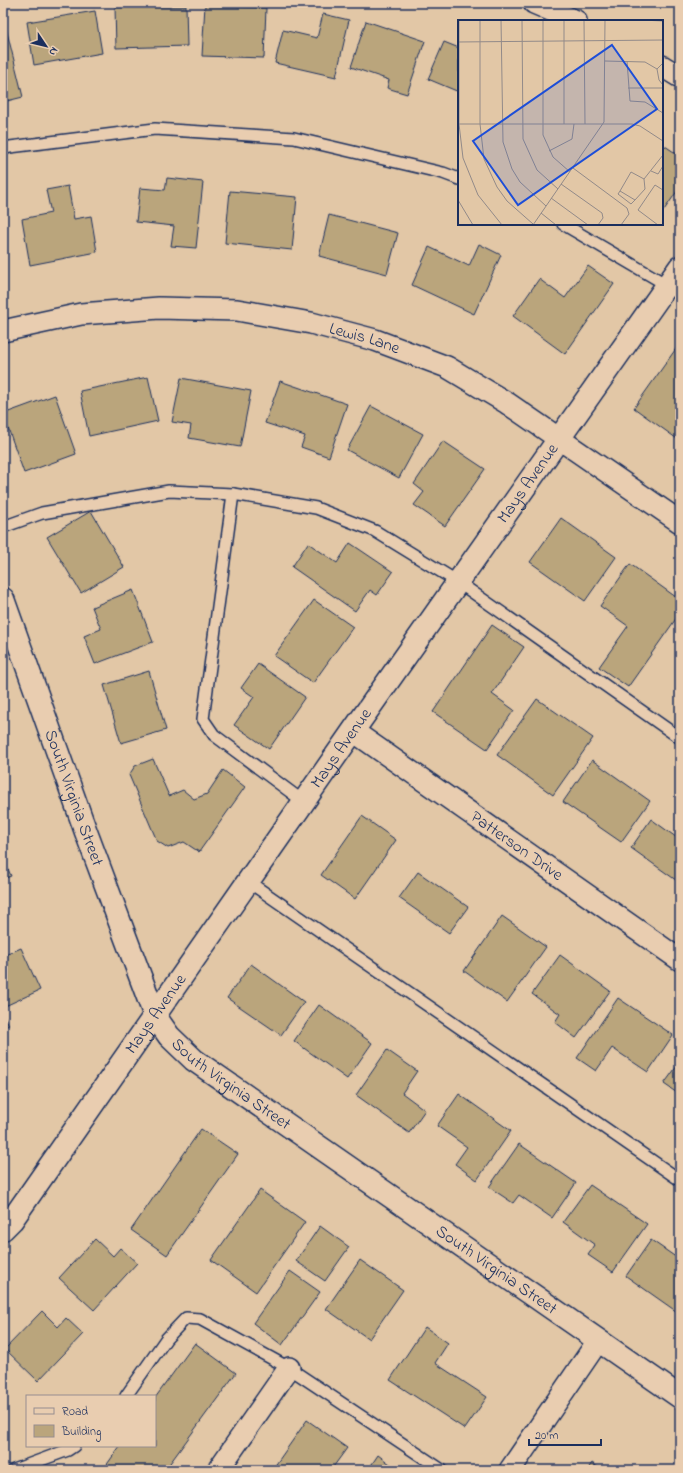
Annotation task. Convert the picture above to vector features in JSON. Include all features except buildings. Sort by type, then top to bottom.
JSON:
[{"type":"street","points":[[534,3],[574,20]]},
{"type":"street","points":[[663,67],[680,77]]},
{"type":"street","name":"Mays Avenue","points":[[3,1230],[12,1220],[559,438],[673,290],[680,267]]},
{"type":"street","name":"Lewis Lane","points":[[3,331],[81,314],[159,308],[237,310],[311,323],[375,340],[447,367],[507,402],[680,522]]},
{"type":"street","name":"South Virginia Street","points":[[3,599],[86,832],[155,1016],[169,1036],[194,1060],[680,1398]]},
{"type":"street","name":"Patterson Drive","points":[[353,731],[680,960]]},
{"type":"street","points":[[510,1470],[598,1341]]},
{"type":"street","points":[[218,1470],[289,1368]]},
{"type":"lane","points":[[3,149],[155,129],[294,138],[444,173],[458,179]]},
{"type":"lane","points":[[565,225],[673,290]]},
{"type":"lane","points":[[3,526],[42,513],[169,491],[234,494],[316,508],[375,531],[458,582],[680,738]]},
{"type":"lane","points":[[234,494],[203,719],[214,735],[304,802]]},
{"type":"lane","points":[[249,882],[680,1180]]},
{"type":"lane","points":[[127,1395],[166,1339],[186,1318],[200,1319],[289,1368],[442,1470]]},
{"type":"lane","points":[[14,1470],[72,1447]]}]
